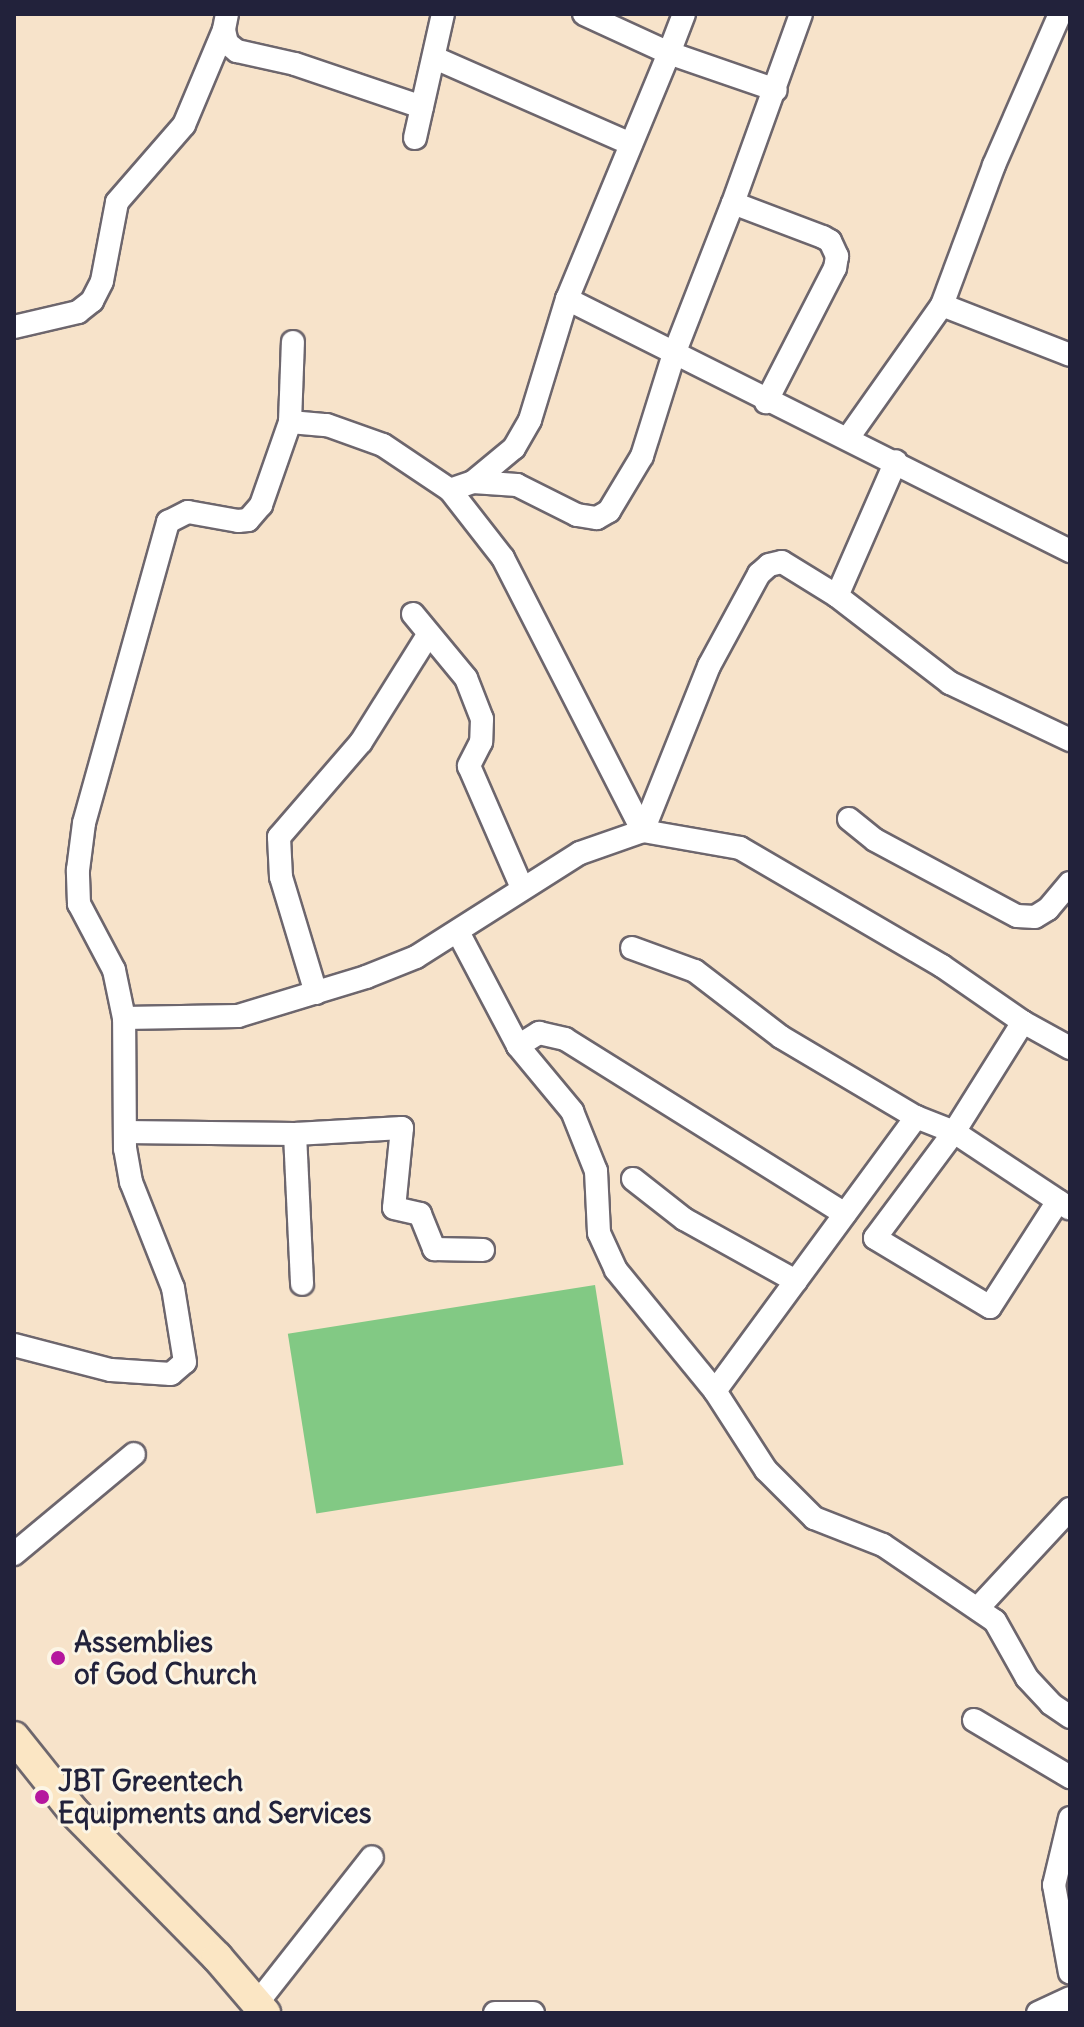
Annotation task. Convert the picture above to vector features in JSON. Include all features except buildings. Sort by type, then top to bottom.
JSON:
[{"type":"main road","points":[[14,1737],[73,1811],[262,2008]]},
{"type":"street","points":[[415,138],[443,14]]},
{"type":"street","points":[[584,14],[669,53],[776,90]]},
{"type":"street","points":[[450,490],[473,482],[514,448],[530,420],[567,299],[684,14]]},
{"type":"street","points":[[473,482],[517,485],[589,519],[609,511],[642,456],[674,354],[776,90],[801,14]]},
{"type":"street","points":[[848,438],[942,305],[994,165],[1060,14]]},
{"type":"street","points":[[226,22],[227,43],[237,51],[295,64],[422,107]]},
{"type":"street","points":[[14,327],[78,312],[92,301],[102,281],[117,202],[184,125],[226,22]]},
{"type":"street","points":[[435,58],[631,144]]},
{"type":"street","points":[[733,203],[823,237],[830,241],[837,256],[835,268],[766,402]]},
{"type":"street","points":[[567,299],[766,402],[896,461],[1070,551]]},
{"type":"street","points":[[942,305],[1070,355]]},
{"type":"street","points":[[14,1345],[111,1370],[135,1373],[171,1374],[185,1362],[173,1288],[131,1182],[125,1132],[124,1018],[114,970],[79,904],[78,870],[84,823],[133,659],[139,618],[168,522],[188,512],[248,520],[261,505],[290,422],[293,342]]},
{"type":"street","points":[[290,422],[327,425],[383,445],[450,490],[503,558],[643,831]]},
{"type":"street","points":[[837,596],[896,461]]},
{"type":"street","points":[[643,831],[709,666],[759,574],[769,565],[782,562],[837,596],[950,683],[1070,740]]},
{"type":"street","points":[[413,614],[466,678],[482,719],[481,742],[469,766],[522,888]]},
{"type":"street","points":[[316,993],[281,877],[279,837],[361,742],[428,635]]},
{"type":"street","points":[[849,819],[875,840],[1017,916],[1035,917],[1048,909],[1070,883]]},
{"type":"street","points":[[124,1018],[238,1016],[316,993],[416,957],[580,853],[643,831],[740,848],[942,966],[1023,1022],[1070,1048]]},
{"type":"street","points":[[458,932],[518,1046],[572,1111],[596,1171],[599,1233],[616,1270],[715,1391],[766,1470],[814,1518],[883,1545],[995,1621],[1027,1678],[1051,1704],[1070,1717]]},
{"type":"street","points":[[632,948],[695,971],[781,1037],[916,1117],[954,1132],[1064,1205],[990,1307],[875,1238],[954,1132],[1023,1022]]},
{"type":"street","points":[[518,1046],[539,1033],[565,1039],[845,1214]]},
{"type":"street","points":[[715,1391],[916,1117]]},
{"type":"street","points":[[125,1132],[295,1134],[402,1128],[394,1208],[420,1214],[434,1249],[483,1250]]},
{"type":"street","points":[[295,1134],[302,1284]]},
{"type":"street","points":[[633,1179],[684,1219],[796,1281]]},
{"type":"street","points":[[14,1554],[134,1454]]},
{"type":"street","points":[[978,1608],[1070,1509]]},
{"type":"street","points":[[974,1720],[1070,1777]]},
{"type":"street","points":[[1070,1818],[1054,1885],[1070,1973]]},
{"type":"street","points":[[262,2008],[372,1857]]},
{"type":"street","points":[[1038,2013],[1070,1998]]},
{"type":"street","points":[[495,2013],[533,2013]]},
{"type":"green space","points":[[595,1285],[623,1465],[316,1513],[288,1334]]},
{"type":"place","name":"Assemblies of God Church","points":[[58,1658]]},
{"type":"place","name":"JBT Greentech Equipments and Services","points":[[42,1797]]}]
